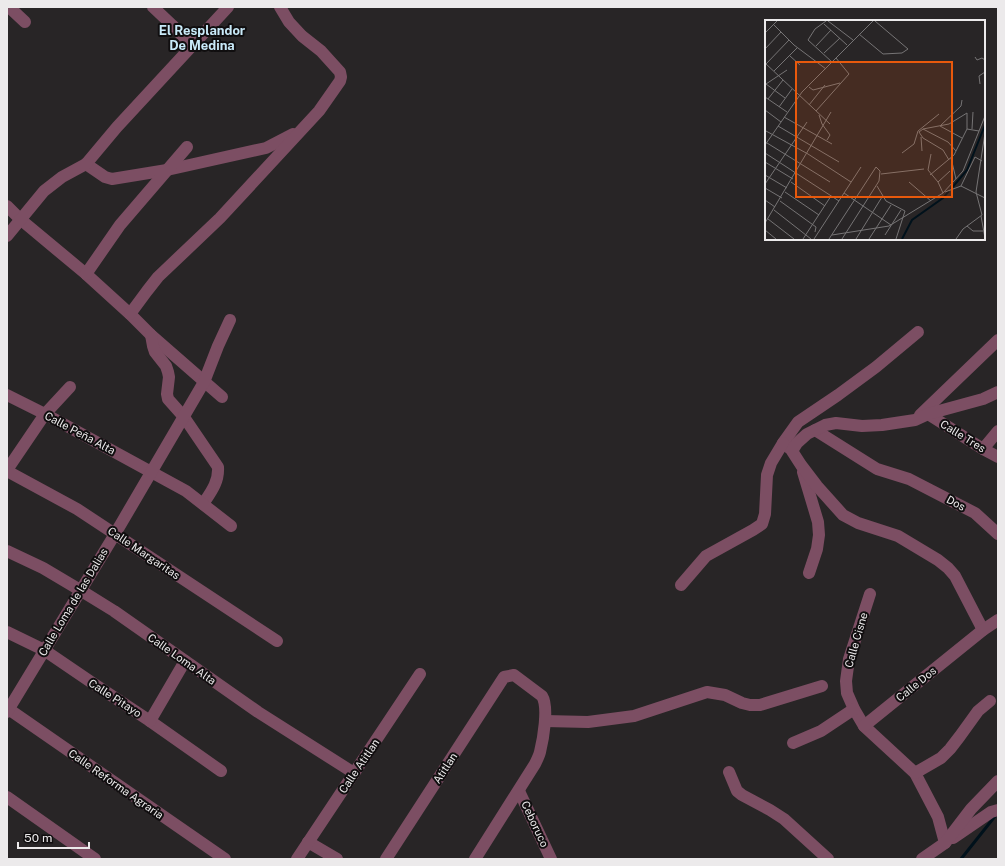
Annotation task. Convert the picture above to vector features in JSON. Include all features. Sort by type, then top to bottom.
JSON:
[{"type":"street","points":[[9,7],[25,22]]},
{"type":"street","points":[[153,7],[192,46]]},
{"type":"street","points":[[7,236],[44,191],[62,177],[86,164],[117,127],[228,7]]},
{"type":"street","points":[[130,314],[158,277],[220,218],[319,111],[340,80],[340,72],[321,51],[302,36],[289,22],[280,7]]},
{"type":"street","points":[[86,164],[106,177],[112,179],[167,170],[266,148],[299,131]]},
{"type":"street","points":[[86,274],[120,225],[187,147]]},
{"type":"street","points":[[7,206],[20,219],[86,274],[222,397]]},
{"type":"street","name":"Calle Loma de las Dalias","points":[[8,710],[115,534],[204,382],[230,320]]},
{"type":"street","points":[[788,447],[798,422],[876,367],[918,332]]},
{"type":"street","points":[[151,334],[152,346],[166,366],[168,372],[168,399],[184,417],[218,468],[216,483],[203,504]]},
{"type":"street","points":[[914,420],[998,340]]},
{"type":"street","points":[[7,471],[45,414],[70,387]]},
{"type":"street","points":[[681,585],[706,556],[762,524],[765,514],[767,474],[771,463],[788,447],[797,443],[807,434],[825,425],[836,423],[862,426],[882,425],[914,420],[928,414],[983,399],[998,392]]},
{"type":"street","name":"Calle Peña Alta","points":[[7,394],[186,491],[231,526]]},
{"type":"street","name":"Calle Tres","points":[[928,414],[998,457]]},
{"type":"street","name":"Dos","points":[[815,430],[877,469],[909,479],[975,513],[998,534]]},
{"type":"street","points":[[983,449],[998,431]]},
{"type":"street","points":[[788,447],[801,466],[843,516],[858,523],[898,536],[938,560],[948,568],[954,576],[983,630]]},
{"type":"street","points":[[801,466],[808,494],[818,522],[819,535],[817,549],[809,573]]},
{"type":"street","name":"Calle Margaritas","points":[[7,471],[77,509],[277,641]]},
{"type":"street","name":"Calle Loma Alta","points":[[7,551],[43,568],[114,611],[258,712],[354,773]]},
{"type":"street","name":"Calle Cisne","points":[[854,709],[847,693],[846,681],[849,659],[870,594]]},
{"type":"street","name":"Calle Dos","points":[[864,726],[983,630],[998,620]]},
{"type":"street","name":"Calle Pitayo","points":[[7,632],[44,650],[150,721],[221,771]]},
{"type":"street","points":[[150,721],[185,661]]},
{"type":"street","name":"Calle Atitlan","points":[[297,859],[420,674]]},
{"type":"street","name":"Ceboruco","points":[[504,677],[514,675],[542,696],[544,700],[545,721],[540,753],[519,791],[551,859]]},
{"type":"street","name":"Atitlan","points":[[386,859],[504,677]]},
{"type":"street","points":[[545,721],[588,722],[634,716],[707,692],[725,695],[750,705],[760,705],[822,686]]},
{"type":"street","points":[[914,773],[941,758],[950,749],[978,711],[990,701]]},
{"type":"street","points":[[793,743],[821,731],[854,709],[864,726],[914,773],[938,817],[945,843]]},
{"type":"street","name":"Calle Reforma Agraria","points":[[8,710],[225,859]]},
{"type":"street","points":[[729,772],[738,791],[742,795],[784,819],[828,859]]},
{"type":"street","points":[[945,843],[971,809],[998,781]]},
{"type":"street","points":[[476,859],[519,791]]},
{"type":"street","points":[[7,797],[95,859]]},
{"type":"street","points":[[922,859],[994,811]]},
{"type":"street","points":[[308,842],[337,859]]},
{"type":"waterway","points":[[961,859],[996,815]]},
{"type":"district","name":"El Resplandor De Medina","points":[[202,38]]}]
